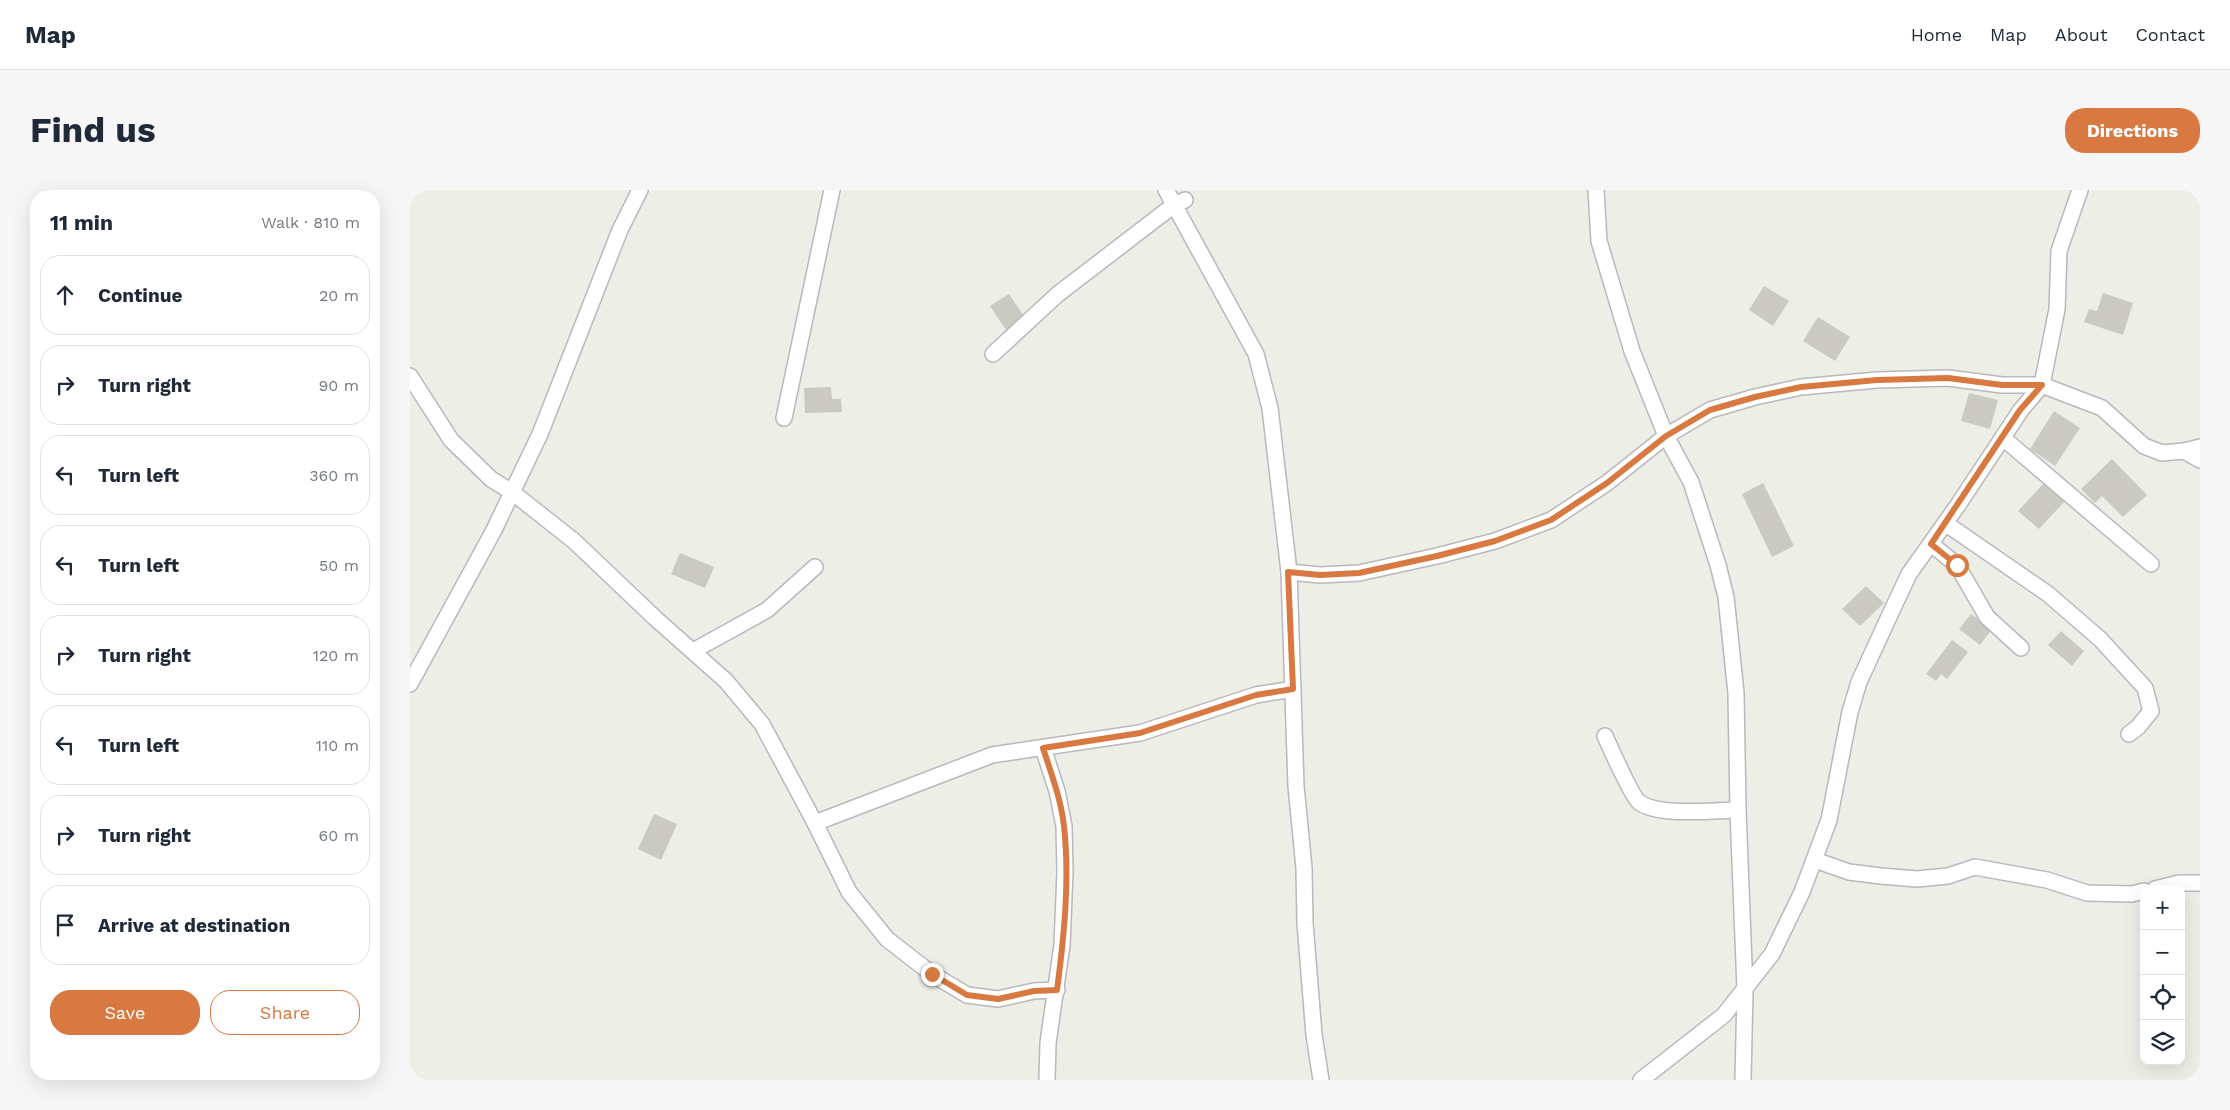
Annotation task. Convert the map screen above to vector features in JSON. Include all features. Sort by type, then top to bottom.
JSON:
[{"type":"street","points":[[410,684],[494,530],[540,434],[620,230],[640,190]]},
{"type":"street","points":[[784,418],[832,190]]},
{"type":"street","points":[[1166,190],[1180,202],[1256,354],[1270,408],[1288,572],[1296,786],[1304,868],[1305,923],[1314,1035],[1321,1080]]},
{"type":"street","points":[[1596,190],[1599,241],[1632,351],[1666,436],[1691,482],[1718,565],[1726,597],[1736,693],[1738,810],[1745,990],[1743,1080]]},
{"type":"street","points":[[1641,1080],[1724,1015],[1772,954],[1815,860],[1829,820],[1850,712],[1859,682],[1909,574],[2003,438],[2020,410],[2042,385],[2057,309],[2059,251],[2080,190]]},
{"type":"street","points":[[993,354],[1058,294],[1180,202]]},
{"type":"street","points":[[410,376],[451,440],[491,479],[512,492],[574,541],[726,681],[762,724],[815,823],[848,892],[887,939],[932,974],[967,995],[998,999],[1034,991],[1057,990]]},
{"type":"street","points":[[1288,572],[1320,575],[1359,573],[1486,543],[1551,520],[1607,483],[1666,436],[1710,410],[1755,397],[1801,387],[1877,380],[1948,378],[2002,385],[2042,385],[2102,408],[2144,446],[2162,453],[2184,452],[2200,447]]},
{"type":"street","points":[[2003,438],[2151,564]]},
{"type":"street","points":[[2184,452],[2200,460]]},
{"type":"street","points":[[1945,523],[2048,594],[2100,639],[2134,674],[2145,688],[2151,712],[2129,734]]},
{"type":"street","points":[[1931,544],[1957,565],[1987,617],[2020,648]]},
{"type":"street","points":[[692,651],[767,610],[815,566]]},
{"type":"street","points":[[815,823],[992,755],[1140,733],[1256,695],[1293,689]]},
{"type":"street","points":[[1605,736],[1637,801],[1649,807],[1672,810],[1738,810]]},
{"type":"street","points":[[1043,748],[1057,792],[1064,826],[1065,872],[1063,936],[1057,990],[1048,1043],[1047,1080]]},
{"type":"street","points":[[1815,860],[1849,872],[1917,879],[1948,876],[1975,866],[2047,880],[2087,894],[2132,894],[2140,892]]},
{"type":"street","points":[[2171,885],[2200,883]]},
{"type":"building","points":[[1764,286],[1789,301],[1773,326],[1749,310]]},
{"type":"building","points":[[2103,293],[2133,303],[2123,335],[2084,322],[2089,309],[2097,311]]},
{"type":"building","points":[[1009,294],[1025,318],[1006,330],[990,306]]},
{"type":"building","points":[[1818,317],[1850,337],[1835,361],[1803,341]]},
{"type":"building","points":[[831,387],[832,399],[841,399],[842,412],[805,413],[804,388]]},
{"type":"building","points":[[1969,393],[1998,400],[1990,429],[1961,421]]},
{"type":"building","points":[[2054,411],[2080,428],[2055,466],[2030,449]]},
{"type":"building","points":[[2112,459],[2147,495],[2123,517],[2102,496],[2095,503],[2081,489]]},
{"type":"building","points":[[2045,482],[2066,500],[2039,529],[2018,511]]},
{"type":"building","points":[[1763,483],[1794,546],[1772,557],[1742,494]]},
{"type":"building","points":[[680,553],[714,567],[705,588],[671,574]]},
{"type":"building","points":[[1866,586],[1884,603],[1860,626],[1842,609]]},
{"type":"building","points":[[1971,614],[1992,629],[1980,645],[1959,629]]},
{"type":"building","points":[[2061,631],[2084,651],[2072,666],[2048,645]]},
{"type":"building","points":[[1952,640],[1968,652],[1947,679],[1941,674],[1936,681],[1926,674]]},
{"type":"building","points":[[654,814],[677,824],[661,860],[638,849]]},
{"type":"route","points":[[932,974],[967,995],[998,999],[1034,991],[1057,990],[1062,945],[1065,872],[1064,826],[1057,792],[1043,748],[1140,733],[1256,695],[1293,689],[1288,572],[1320,575],[1359,573],[1495,541],[1551,520],[1607,483],[1666,436],[1710,410],[1755,397],[1801,387],[1877,380],[1948,378],[2002,385],[2042,385],[2020,410],[1931,544],[1957,565]]}]
